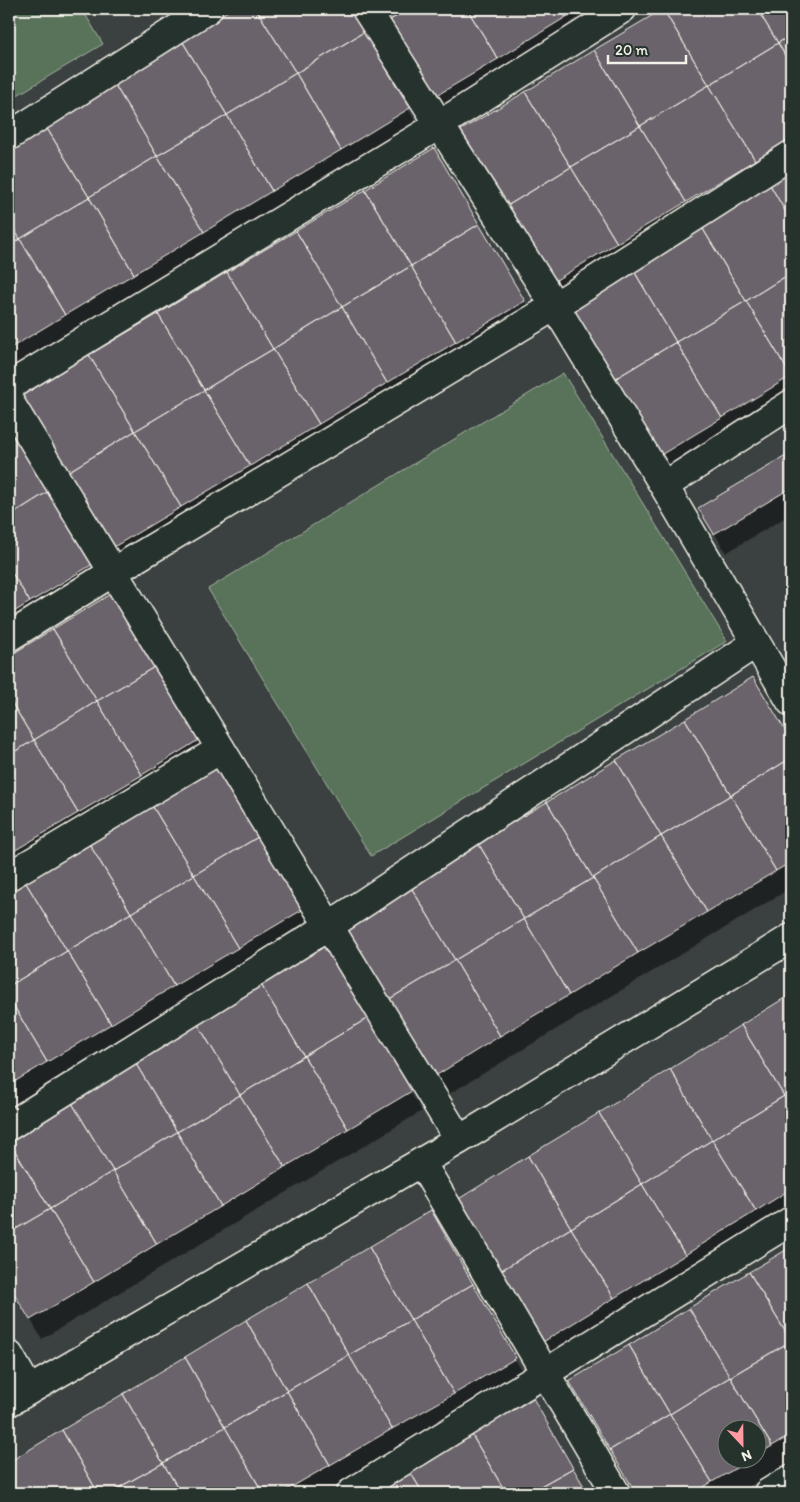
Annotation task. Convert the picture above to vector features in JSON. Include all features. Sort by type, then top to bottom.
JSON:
[{"type":"street","points":[[9,136],[208,9]]},
{"type":"street","points":[[366,9],[555,306],[791,702]]},
{"type":"street","points":[[9,386],[440,125],[622,9]]},
{"type":"street","points":[[9,637],[113,572],[555,306],[791,155]]},
{"type":"street","points":[[9,401],[459,1140]]},
{"type":"street","points":[[664,486],[791,404]]},
{"type":"street","points":[[9,1126],[328,926],[756,643]]},
{"type":"street","points":[[9,876],[221,749]]},
{"type":"street","points":[[9,1355],[19,1396],[459,1140],[791,938]]},
{"type":"street","points":[[421,1162],[616,1493]]},
{"type":"street","points":[[351,1493],[791,1221]]},
{"type":"street","points":[[768,1493],[791,1479]]},
{"type":"green space","points":[[9,9],[82,9],[103,44],[9,100]]},
{"type":"green space","points":[[563,373],[727,641],[371,856],[208,589]]},
{"type":"building","points":[[231,9],[256,9],[296,73],[227,115],[181,39]]},
{"type":"building","points":[[256,9],[350,9],[364,32],[296,73]]},
{"type":"building","points":[[374,9],[409,9],[383,24]]},
{"type":"building","points":[[409,9],[467,9],[498,59],[429,100],[383,24]]},
{"type":"building","points":[[467,9],[561,9],[566,17],[498,59]]},
{"type":"building","points":[[561,9],[581,9],[566,17]]},
{"type":"building","points":[[663,9],[757,9],[778,43],[709,85]]},
{"type":"building","points":[[663,9],[709,85],[640,126],[594,50]]},
{"type":"building","points":[[757,9],[791,9],[791,35],[778,43]]},
{"type":"building","points":[[364,32],[410,108],[341,150],[296,73]]},
{"type":"building","points":[[791,35],[791,66],[778,43]]},
{"type":"building","points":[[181,39],[227,115],[157,156],[112,80]]},
{"type":"building","points":[[778,43],[791,66],[791,139],[755,160],[709,85]]},
{"type":"building","points":[[594,50],[640,126],[571,167],[525,92]]},
{"type":"building","points":[[296,73],[341,150],[272,191],[227,115]]},
{"type":"building","points":[[112,80],[157,156],[89,197],[43,122]]},
{"type":"building","points":[[709,85],[755,160],[686,202],[640,126]]},
{"type":"building","points":[[525,92],[571,167],[502,209],[456,133]]},
{"type":"building","points":[[227,115],[272,191],[204,232],[157,156]]},
{"type":"building","points":[[43,122],[89,197],[20,239],[9,221],[9,142]]},
{"type":"building","points":[[640,126],[686,202],[617,243],[571,167]]},
{"type":"building","points":[[434,148],[479,224],[411,266],[365,190]]},
{"type":"building","points":[[157,156],[204,232],[134,274],[89,197]]},
{"type":"building","points":[[571,167],[617,243],[548,285],[502,209]]},
{"type":"building","points":[[791,170],[791,221],[769,183]]},
{"type":"building","points":[[769,183],[791,221],[791,273],[746,301],[700,224]]},
{"type":"building","points":[[365,190],[411,266],[342,307],[296,231]]},
{"type":"building","points":[[89,197],[134,274],[65,315],[20,239]]},
{"type":"building","points":[[9,221],[20,239],[9,246]]},
{"type":"building","points":[[479,224],[525,301],[456,342],[411,266]]},
{"type":"building","points":[[700,224],[746,301],[676,342],[631,266]]},
{"type":"building","points":[[296,231],[342,307],[273,349],[227,272]]},
{"type":"building","points":[[20,239],[65,315],[9,349],[9,246]]},
{"type":"building","points":[[411,266],[456,342],[387,383],[342,307]]},
{"type":"building","points":[[631,266],[676,342],[608,383],[562,307]]},
{"type":"building","points":[[227,272],[273,349],[204,390],[158,314]]},
{"type":"building","points":[[791,273],[791,376],[746,301]]},
{"type":"building","points":[[746,301],[791,376],[722,418],[676,342]]},
{"type":"building","points":[[342,307],[387,383],[319,424],[273,349]]},
{"type":"building","points":[[158,314],[204,390],[135,431],[89,355]]},
{"type":"building","points":[[676,342],[722,418],[654,459],[608,383]]},
{"type":"building","points":[[273,349],[319,424],[250,466],[204,390]]},
{"type":"building","points":[[89,355],[135,431],[66,473],[20,397]]},
{"type":"building","points":[[204,390],[250,466],[181,507],[135,431]]},
{"type":"building","points":[[9,424],[49,491],[9,516]]},
{"type":"building","points":[[135,431],[181,507],[112,548],[66,473]]},
{"type":"building","points":[[791,453],[791,488],[714,534],[698,508]]},
{"type":"building","points":[[49,491],[93,564],[30,602],[9,568],[9,516]]},
{"type":"building","points":[[9,568],[30,602],[9,615]]},
{"type":"building","points":[[117,590],[161,663],[97,701],[53,629]]},
{"type":"building","points":[[53,629],[97,701],[34,740],[9,698],[9,656]]},
{"type":"building","points":[[161,663],[205,736],[142,775],[97,701]]},
{"type":"building","points":[[753,677],[791,740],[791,758],[731,795],[685,719]]},
{"type":"building","points":[[9,698],[34,740],[9,755]]},
{"type":"building","points":[[97,701],[142,775],[78,813],[34,740]]},
{"type":"building","points":[[685,719],[731,795],[661,836],[616,760]]},
{"type":"building","points":[[34,740],[78,813],[14,851],[9,841],[9,755]]},
{"type":"building","points":[[791,758],[791,862],[776,871],[731,795]]},
{"type":"building","points":[[616,760],[661,836],[593,878],[547,802]]},
{"type":"building","points":[[214,764],[258,837],[194,875],[150,802]]},
{"type":"building","points":[[731,795],[776,871],[707,912],[661,836]]},
{"type":"building","points":[[150,802],[194,875],[131,913],[87,840]]},
{"type":"building","points":[[547,802],[593,878],[524,919],[478,843]]},
{"type":"building","points":[[661,836],[707,912],[638,953],[593,878]]},
{"type":"building","points":[[258,837],[302,910],[238,948],[194,875]]},
{"type":"building","points":[[87,840],[131,913],[67,951],[23,878]]},
{"type":"building","points":[[9,841],[14,851],[9,854]]},
{"type":"building","points":[[478,843],[524,919],[455,960],[409,884]]},
{"type":"building","points":[[194,875],[238,948],[174,986],[131,913]]},
{"type":"building","points":[[23,878],[67,951],[9,986],[9,887]]},
{"type":"building","points":[[593,878],[638,953],[569,995],[524,919]]},
{"type":"building","points":[[409,884],[455,960],[386,1001],[340,926]]},
{"type":"building","points":[[131,913],[174,986],[111,1024],[67,951]]},
{"type":"building","points":[[524,919],[569,995],[500,1036],[455,960]]},
{"type":"building","points":[[324,945],[368,1018],[304,1056],[260,983]]},
{"type":"building","points":[[67,951],[111,1024],[47,1062],[9,998],[9,986]]},
{"type":"building","points":[[455,960],[500,1036],[432,1078],[386,1001]]},
{"type":"building","points":[[260,983],[304,1056],[240,1095],[196,1021]]},
{"type":"building","points":[[791,994],[791,1091],[784,1096],[741,1025]]},
{"type":"building","points":[[9,998],[47,1062],[9,1085]]},
{"type":"building","points":[[368,1018],[412,1091],[348,1129],[304,1056]]},
{"type":"building","points":[[196,1021],[240,1095],[177,1132],[133,1059]]},
{"type":"building","points":[[741,1025],[784,1096],[712,1140],[670,1069]]},
{"type":"building","points":[[304,1056],[348,1129],[285,1167],[240,1095]]},
{"type":"building","points":[[133,1059],[177,1132],[113,1171],[69,1098]]},
{"type":"building","points":[[670,1069],[712,1140],[642,1184],[599,1113]]},
{"type":"building","points":[[791,1091],[791,1109],[784,1096]]},
{"type":"building","points":[[240,1095],[285,1167],[221,1206],[177,1132]]},
{"type":"building","points":[[784,1096],[791,1109],[791,1189],[756,1211],[712,1140]]},
{"type":"building","points":[[69,1098],[113,1171],[50,1209],[9,1141],[9,1134]]},
{"type":"building","points":[[599,1113],[642,1184],[571,1228],[528,1156]]},
{"type":"building","points":[[177,1132],[221,1206],[157,1244],[113,1171]]},
{"type":"building","points":[[712,1140],[756,1211],[685,1255],[642,1184]]},
{"type":"building","points":[[9,1141],[50,1209],[9,1233]]},
{"type":"building","points":[[528,1156],[571,1228],[500,1271],[457,1200]]},
{"type":"building","points":[[113,1171],[157,1244],[94,1282],[50,1209]]},
{"type":"building","points":[[642,1184],[685,1255],[614,1298],[571,1228]]},
{"type":"building","points":[[50,1209],[94,1282],[30,1320],[9,1285],[9,1233]]},
{"type":"building","points":[[431,1210],[473,1284],[411,1320],[369,1247]]},
{"type":"building","points":[[571,1228],[614,1298],[543,1342],[500,1271]]},
{"type":"building","points":[[369,1247],[411,1320],[349,1355],[308,1283]]},
{"type":"building","points":[[791,1247],[791,1341],[749,1272]]},
{"type":"building","points":[[749,1272],[791,1341],[730,1377],[689,1308]]},
{"type":"building","points":[[308,1283],[349,1355],[287,1391],[246,1320]]},
{"type":"building","points":[[473,1284],[516,1358],[454,1394],[411,1320]]},
{"type":"building","points":[[689,1308],[730,1377],[670,1414],[629,1345]]},
{"type":"building","points":[[246,1320],[287,1391],[225,1427],[185,1357]]},
{"type":"building","points":[[411,1320],[454,1394],[392,1429],[349,1355]]},
{"type":"building","points":[[791,1341],[791,1435],[772,1446],[768,1439],[768,1420],[756,1420],[730,1377]]},
{"type":"building","points":[[629,1345],[670,1414],[610,1450],[569,1381]]},
{"type":"building","points":[[349,1355],[392,1429],[330,1465],[287,1391]]},
{"type":"building","points":[[185,1357],[225,1427],[163,1463],[123,1394]]},
{"type":"building","points":[[730,1377],[756,1420],[718,1420],[718,1470],[733,1470],[712,1482],[670,1414]]},
{"type":"building","points":[[287,1391],[330,1465],[281,1493],[263,1493],[225,1427]]},
{"type":"building","points":[[530,1393],[573,1468],[528,1493],[506,1493],[469,1430]]},
{"type":"building","points":[[123,1394],[163,1463],[109,1493],[98,1493],[62,1430]]},
{"type":"building","points":[[670,1414],[712,1482],[694,1493],[636,1493],[610,1450]]},
{"type":"building","points":[[225,1427],[263,1493],[181,1493],[163,1463]]},
{"type":"building","points":[[62,1430],[98,1493],[16,1493],[9,1481],[9,1462]]},
{"type":"building","points":[[469,1430],[506,1493],[423,1493],[407,1467]]},
{"type":"building","points":[[768,1439],[772,1446],[768,1449]]},
{"type":"building","points":[[163,1463],[181,1493],[109,1493]]},
{"type":"building","points":[[407,1467],[423,1493],[364,1493]]},
{"type":"building","points":[[573,1468],[588,1493],[528,1493]]}]
